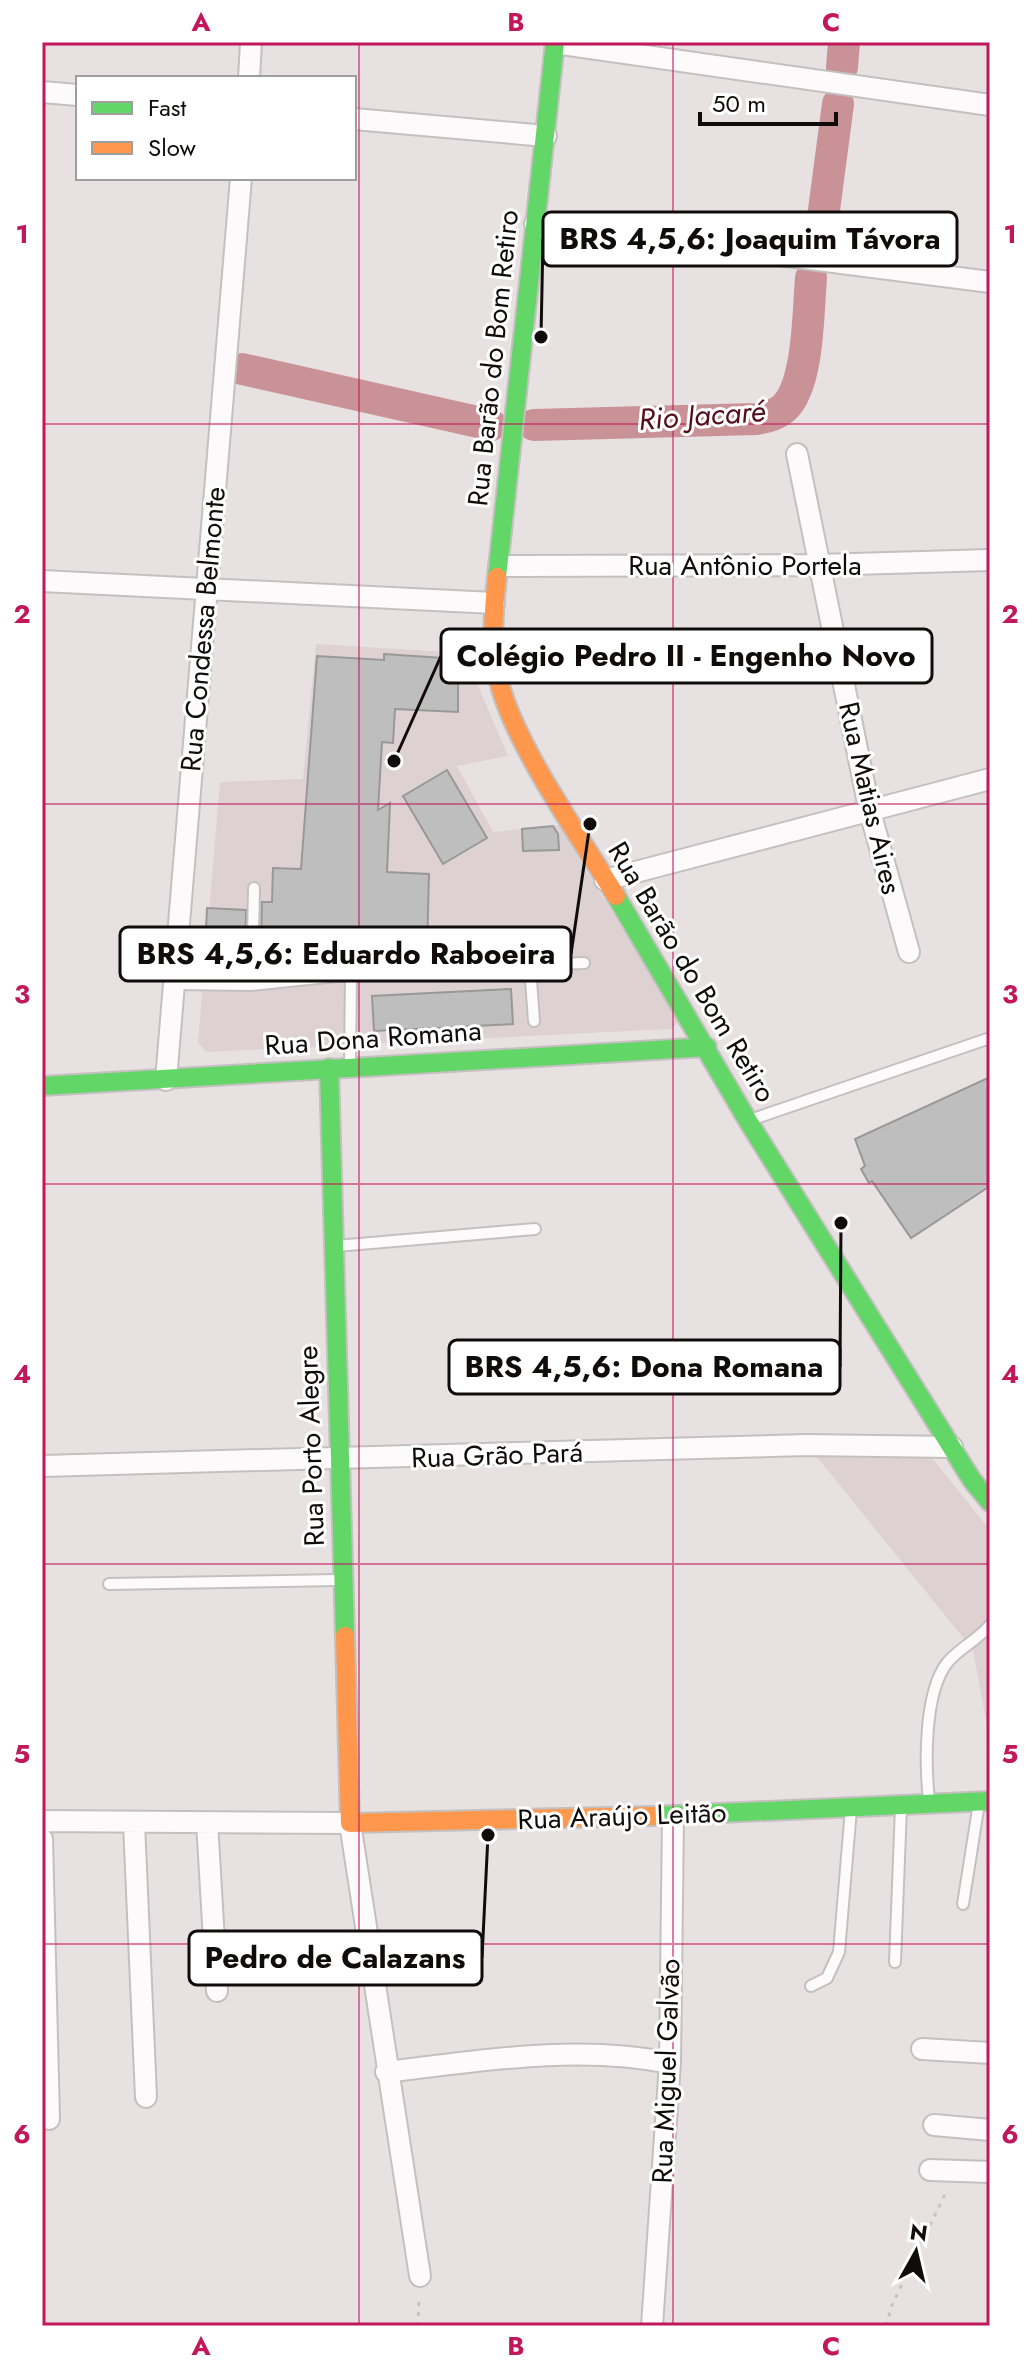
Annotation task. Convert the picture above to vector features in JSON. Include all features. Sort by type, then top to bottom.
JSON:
[{"type":"street","points":[[249,76],[251,42]]},
{"type":"street","points":[[555,42],[990,105]]},
{"type":"street","name":"Rua Barão do Bom Retiro","points":[[555,42],[494,603],[493,647],[500,685],[526,744],[748,1121],[952,1447],[990,1502]]},
{"type":"street","points":[[42,92],[76,95]]},
{"type":"street","points":[[356,119],[546,136]]},
{"type":"street","name":"Rua Condessa Belmonte","points":[[166,1080],[241,180]]},
{"type":"street","points":[[535,224],[990,282]]},
{"type":"street","name":"Rua Matias Aires","points":[[797,454],[869,808],[909,952]]},
{"type":"street","name":"Rua Antônio Portela","points":[[499,566],[819,565],[990,560]]},
{"type":"street","points":[[42,581],[494,603]]},
{"type":"street","points":[[605,880],[869,808],[990,779]]},
{"type":"street","name":"Rua Dona Romana","points":[[42,1086],[707,1047]]},
{"type":"street","name":"Rua Porto Alegre","points":[[329,1068],[350,1823]]},
{"type":"street","name":"Rua Grão Pará","points":[[42,1466],[806,1445],[952,1447]]},
{"type":"street","name":"Rua Araújo Leitão","points":[[42,1821],[350,1823],[673,1816],[985,1801]]},
{"type":"street","name":"Rua Miguel Galvão","points":[[652,2326],[670,2063],[673,1816]]},
{"type":"street","points":[[207,1822],[217,1991]]},
{"type":"street","points":[[134,1823],[146,2097]]},
{"type":"street","points":[[350,1823],[386,2072],[420,2276]]},
{"type":"street","points":[[42,1839],[49,2119]]},
{"type":"street","points":[[922,2049],[990,2053]]},
{"type":"street","points":[[386,2072],[551,2056],[617,2054],[670,2063]]},
{"type":"street","points":[[934,2125],[990,2130]]},
{"type":"street","points":[[930,2170],[990,2172]]},
{"type":"lane","points":[[252,985],[254,888]]},
{"type":"lane","points":[[174,984],[252,985],[351,974],[584,963]]},
{"type":"lane","points":[[530,966],[534,1021]]},
{"type":"lane","points":[[350,1067],[351,974]]},
{"type":"lane","points":[[748,1121],[990,1038]]},
{"type":"lane","points":[[334,1246],[535,1229]]},
{"type":"lane","points":[[109,1584],[343,1580]]},
{"type":"lane","points":[[929,1804],[926,1771],[937,1679],[949,1660],[978,1639],[990,1625]]},
{"type":"lane","points":[[963,1904],[985,1801]]},
{"type":"lane","points":[[895,1962],[901,1805]]},
{"type":"lane","points":[[811,1986],[827,1978],[839,1952],[851,1807]]},
{"type":"path","points":[[886,2326],[892,2305],[955,2172]]},
{"type":"path","points":[[418,2326],[420,2276]]},
{"type":"shaded area","points":[[316,644],[464,653],[508,756],[457,766],[493,832],[558,825],[679,1021],[671,1029],[206,1052],[198,1042],[220,782],[303,779]]},
{"type":"shaded area","points":[[817,1457],[932,1458],[990,1530],[990,1743],[973,1650]]},
{"type":"building","points":[[384,654],[458,659],[458,712],[395,709],[393,743],[382,742],[378,810],[390,803],[387,872],[429,874],[427,951],[261,946],[262,902],[272,902],[273,868],[301,869],[317,656],[384,660]]},
{"type":"building","points":[[447,770],[487,838],[443,864],[403,796]]},
{"type":"building","points":[[553,826],[558,834],[559,850],[523,851],[522,829]]},
{"type":"building","points":[[207,908],[246,910],[245,951],[205,949]]},
{"type":"building","points":[[511,989],[513,1024],[374,1031],[372,996]]},
{"type":"building","points":[[990,1077],[990,1186],[911,1238],[861,1169],[865,1166],[855,1139]]},
{"type":"waterway","name":"Rio Jacaré","points":[[842,67],[844,42]]},
{"type":"waterway","name":"Rio Jacaré","points":[[820,240],[838,104]]},
{"type":"waterway","name":"Rio Jacaré","points":[[534,425],[756,419],[779,412],[793,396],[799,381],[808,327],[811,278]]},
{"type":"waterway","name":"Rio Jacaré","points":[[242,369],[491,425]]},
{"type":"traffic: fast","points":[[497,577],[555,42]]},
{"type":"traffic: fast","points":[[616,896],[748,1121],[972,1480],[990,1502]]},
{"type":"traffic: fast","points":[[42,1086],[707,1047]]},
{"type":"traffic: fast","points":[[329,1068],[345,1636]]},
{"type":"traffic: fast","points":[[653,1816],[990,1801]]},
{"type":"traffic: slow","points":[[497,577],[495,655],[507,705],[533,761],[616,896]]},
{"type":"traffic: slow","points":[[345,1636],[350,1823],[653,1816]]},
{"type":"place","name":"BRS 4,5,6: Joaquim Távora","points":[[541,337]]},
{"type":"place","name":"Colégio Pedro II - Engenho Novo","points":[[394,761]]},
{"type":"place","name":"BRS 4,5,6: Eduardo Raboeira","points":[[590,824]]},
{"type":"place","name":"BRS 4,5,6: Dona Romana","points":[[841,1223]]},
{"type":"place","name":"Pedro de Calazans","points":[[488,1835]]}]
